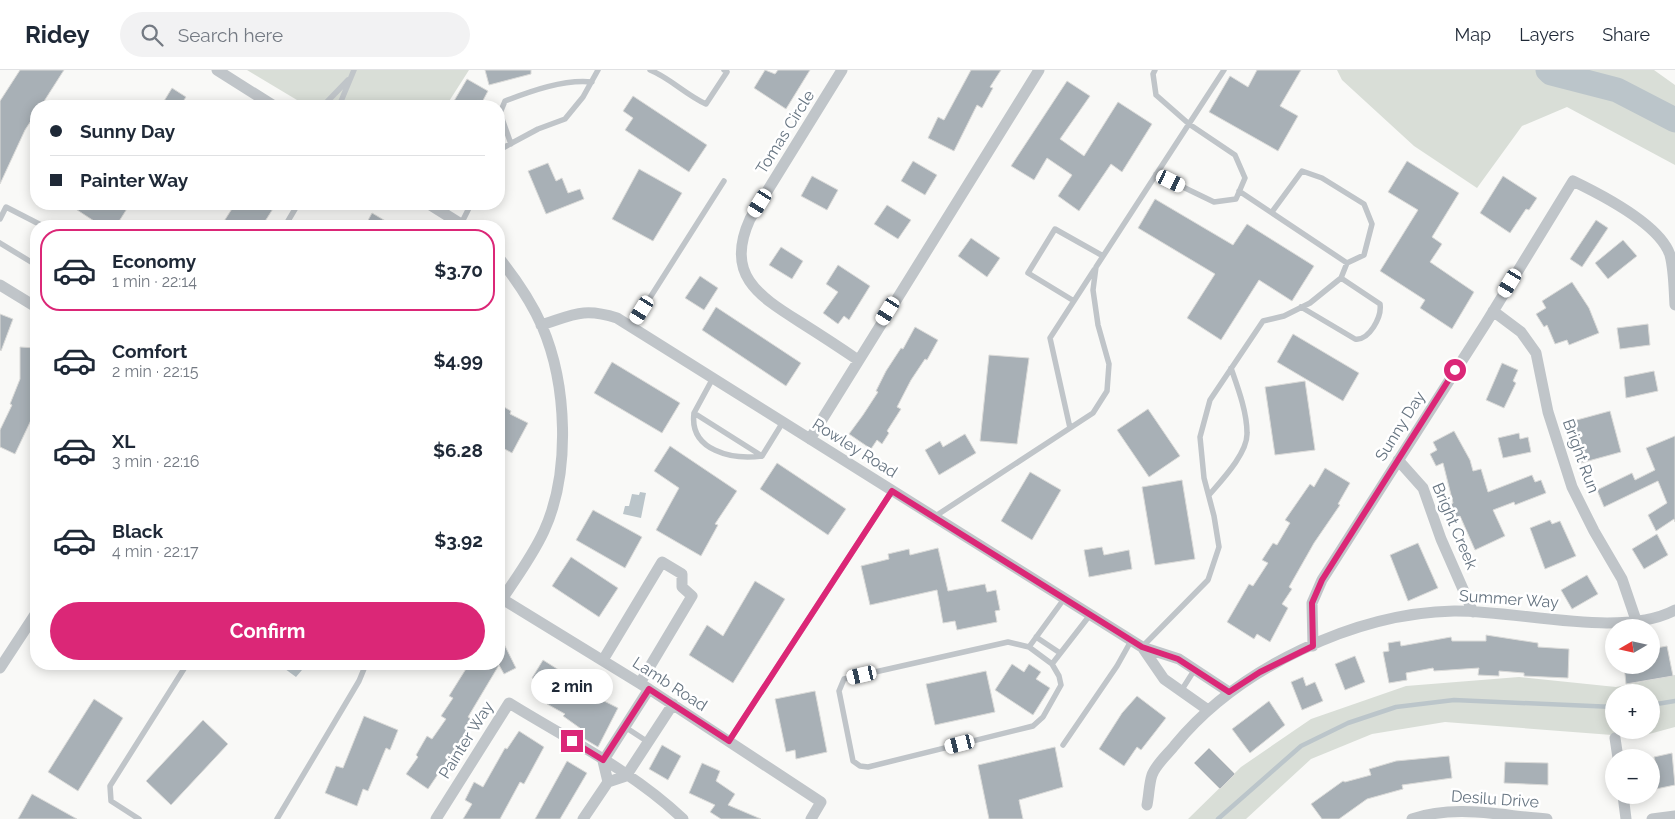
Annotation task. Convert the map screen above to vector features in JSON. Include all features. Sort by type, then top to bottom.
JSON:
[{"type":"street","points":[[217,70],[264,100]]},
{"type":"street","name":"Tomas Circle","points":[[842,70],[750,219],[742,237],[740,252],[744,270],[756,291],[771,303],[858,360]]},
{"type":"street","points":[[810,439],[1039,70]]},
{"type":"street","name":"Sunny Day","points":[[1313,646],[1312,603],[1322,580],[1493,311],[1572,180],[1626,210],[1650,226],[1669,253],[1675,305]]},
{"type":"street","points":[[439,210],[455,220]]},
{"type":"street","points":[[505,266],[541,325],[549,347],[559,395],[562,431],[559,476],[545,529],[532,556],[505,591]]},
{"type":"street","points":[[0,285],[30,303]]},
{"type":"street","name":"Bright Run","points":[[1493,311],[1521,332],[1536,353],[1548,412],[1572,487],[1598,539],[1622,580],[1636,619]]},
{"type":"street","name":"Rowley Road","points":[[541,325],[580,313],[597,312],[632,326],[1131,641],[1142,647],[1178,659],[1229,692]]},
{"type":"street","name":"Bright Creek","points":[[1398,460],[1423,488],[1441,539],[1472,612]]},
{"type":"street","points":[[603,660],[662,562],[682,574],[682,587],[692,596],[644,686],[625,727],[603,760],[608,782]]},
{"type":"street","name":"Lamb Road","points":[[505,601],[673,704],[821,802],[811,819]]},
{"type":"street","name":"Summer Way","points":[[1643,619],[1664,616],[1675,610]]},
{"type":"street","name":"Summer Way","points":[[1147,804],[1152,773],[1208,710],[1229,692],[1260,672],[1313,646],[1364,626],[1404,617],[1453,611],[1504,612],[1583,622],[1605,623]]},
{"type":"street","points":[[0,668],[30,622]]},
{"type":"street","name":"Rowley Road","points":[[1142,647],[1164,679],[1208,710]]},
{"type":"street","name":"Painter Way","points":[[436,819],[508,703],[603,760],[666,802],[683,819]]},
{"type":"street","points":[[583,819],[608,782],[626,776],[673,704]]},
{"type":"street","points":[[1624,804],[1626,819]]},
{"type":"street","name":"Desilu Drive","points":[[1412,819],[1487,812],[1547,819]]},
{"type":"street","points":[[1652,819],[1675,816]]},
{"type":"lane","points":[[341,100],[354,70]]},
{"type":"lane","points":[[505,147],[538,129],[565,119],[583,98],[598,70]]},
{"type":"lane","points":[[650,70],[659,74],[690,97],[706,104],[727,72],[724,70]]},
{"type":"lane","points":[[1156,70],[1152,74],[1156,95],[1189,124],[1234,155],[1245,178],[1236,199],[1214,202],[1156,174]]},
{"type":"lane","points":[[1070,428],[1050,338],[1224,70]]},
{"type":"lane","points":[[329,100],[350,78]]},
{"type":"lane","points":[[505,101],[526,93],[564,84],[592,82]]},
{"type":"lane","points":[[505,127],[511,144]]},
{"type":"lane","points":[[1142,647],[1208,580],[1219,547],[1204,478],[1200,437],[1210,400],[1263,321],[1284,316],[1301,307],[1341,278],[1347,263],[1364,255],[1372,224],[1364,204],[1322,178],[1302,171],[1272,212]]},
{"type":"lane","points":[[632,326],[724,180]]},
{"type":"lane","points":[[1239,191],[1347,263]]},
{"type":"lane","points":[[0,219],[6,206],[32,220]]},
{"type":"lane","points":[[1074,301],[1028,273],[1055,229],[1103,256]]},
{"type":"lane","points":[[0,243],[30,261]]},
{"type":"lane","points":[[934,517],[1093,413],[1107,392],[1109,364],[1098,325],[1093,290],[1096,267]]},
{"type":"lane","points":[[1301,307],[1354,340],[1366,337],[1379,317],[1380,304],[1341,278]]},
{"type":"lane","points":[[1209,495],[1233,469],[1248,435],[1240,393],[1231,368]]},
{"type":"lane","points":[[713,378],[694,414],[692,423],[697,436],[716,451],[734,458],[762,456]]},
{"type":"lane","points":[[694,414],[762,456]]},
{"type":"lane","points":[[762,456],[783,422]]},
{"type":"lane","points":[[729,741],[892,491]]},
{"type":"lane","points":[[1029,647],[1064,599]]},
{"type":"lane","points":[[1052,664],[1090,615]]},
{"type":"lane","points":[[1036,637],[1060,653]]},
{"type":"lane","points":[[1063,745],[1117,666],[1131,641]]},
{"type":"lane","points":[[1008,642],[1029,647],[1052,664],[1059,676],[1061,686],[1043,717],[1033,726],[868,766],[860,766],[853,761],[839,691],[844,679],[1008,642]]},
{"type":"lane","points":[[1181,691],[1195,669]]},
{"type":"lane","points":[[139,819],[111,801],[110,786],[183,670]]},
{"type":"lane","points":[[278,819],[363,670]]},
{"type":"lane","points":[[625,727],[649,742]]},
{"type":"shaded area","points":[[247,70],[469,70],[450,100],[297,100]]},
{"type":"shaded area","points":[[1337,70],[1654,70],[1675,85],[1675,165],[1567,107],[1522,126],[1477,188],[1414,146],[1342,80]]},
{"type":"shaded area","points":[[640,492],[646,493],[641,518],[623,514],[625,506],[629,506],[632,494],[639,495]]},
{"type":"shaded area","points":[[286,670],[302,670],[296,677]]},
{"type":"shaded area","points":[[1675,675],[1675,727],[1660,731],[1660,684],[1631,684]]},
{"type":"shaded area","points":[[1519,677],[1605,686],[1605,734],[1445,722],[1372,734],[1311,759],[1246,819],[1188,819],[1241,767],[1311,719],[1406,686]]},
{"type":"building","points":[[20,70],[64,70],[45,100],[30,100],[30,122],[0,184],[0,101]]},
{"type":"building","points":[[485,70],[531,70],[531,74],[489,85]]},
{"type":"building","points":[[765,70],[775,74],[778,70],[810,70],[786,109],[754,88]]},
{"type":"building","points":[[971,70],[1001,70],[990,87],[993,88],[982,108],[977,105],[954,151],[928,138],[938,117],[944,120]]},
{"type":"building","points":[[1257,70],[1301,70],[1280,106],[1298,116],[1278,151],[1209,112],[1230,76],[1248,87]]},
{"type":"building","points":[[467,79],[488,91],[483,100],[455,100]]},
{"type":"building","points":[[1067,81],[1090,96],[1060,139],[1084,156],[1118,102],[1152,124],[1122,172],[1111,164],[1079,211],[1058,196],[1072,175],[1047,158],[1034,180],[1011,166]]},
{"type":"building","points":[[172,88],[186,97],[184,100],[165,100]]},
{"type":"building","points":[[633,96],[707,145],[689,172],[625,130],[633,118],[623,111]]},
{"type":"building","points":[[913,161],[937,175],[925,195],[901,181]]},
{"type":"building","points":[[1407,161],[1459,193],[1432,237],[1442,244],[1430,262],[1474,292],[1452,329],[1420,308],[1425,300],[1380,271],[1418,210],[1388,192]]},
{"type":"building","points":[[548,163],[556,181],[562,178],[568,193],[580,189],[584,199],[546,214],[528,171]]},
{"type":"building","points":[[639,169],[682,193],[653,241],[612,219]]},
{"type":"building","points":[[812,176],[838,190],[827,210],[801,196]]},
{"type":"building","points":[[1503,176],[1537,198],[1529,210],[1526,209],[1510,233],[1480,213]]},
{"type":"building","points":[[1155,199],[1233,245],[1247,224],[1314,266],[1292,301],[1259,280],[1221,340],[1187,318],[1215,274],[1138,228]]},
{"type":"building","points":[[887,205],[911,220],[898,239],[874,224]]},
{"type":"building","points":[[77,210],[126,210],[120,220],[92,220]]},
{"type":"building","points":[[231,210],[272,210],[266,220],[225,220]]},
{"type":"building","points":[[372,213],[384,220],[368,220]]},
{"type":"building","points":[[1596,220],[1608,228],[1582,267],[1570,259]]},
{"type":"building","points":[[971,238],[1000,258],[987,277],[958,256]]},
{"type":"building","points":[[1623,240],[1637,256],[1608,279],[1595,263]]},
{"type":"building","points":[[781,247],[803,261],[792,279],[769,265]]},
{"type":"building","points":[[838,265],[870,286],[849,320],[844,316],[838,324],[823,313],[838,292],[826,284]]},
{"type":"building","points":[[700,276],[718,288],[704,310],[685,298]]},
{"type":"building","points":[[1572,282],[1589,308],[1599,333],[1569,345],[1567,340],[1555,344],[1547,325],[1544,327],[1536,314],[1546,308],[1542,301]]},
{"type":"building","points":[[716,307],[801,363],[786,386],[702,330]]},
{"type":"building","points":[[0,314],[13,319],[1,351],[0,350]]},
{"type":"building","points":[[1648,324],[1650,345],[1620,349],[1617,328]]},
{"type":"building","points":[[915,327],[938,340],[927,360],[925,359],[911,380],[897,407],[901,409],[887,431],[889,433],[882,444],[877,440],[871,449],[849,434],[878,392],[876,391],[886,371],[901,348],[903,349]]},
{"type":"building","points":[[1293,334],[1359,373],[1343,401],[1277,362]]},
{"type":"building","points":[[20,347],[30,348],[30,422],[15,454],[0,447],[0,430],[12,405],[10,404],[20,379]]},
{"type":"building","points":[[989,355],[1029,358],[1017,444],[980,441]]},
{"type":"building","points":[[612,362],[680,403],[662,433],[594,393]]},
{"type":"building","points":[[1502,363],[1518,370],[1513,381],[1516,383],[1504,408],[1486,400]]},
{"type":"building","points":[[1654,371],[1658,391],[1626,398],[1624,377]]},
{"type":"building","points":[[1305,381],[1315,450],[1275,455],[1265,387]]},
{"type":"building","points":[[505,408],[511,411],[510,414],[528,423],[512,453],[505,449]]},
{"type":"building","points":[[1148,409],[1180,456],[1149,477],[1117,430]]},
{"type":"building","points":[[1610,411],[1621,452],[1581,463],[1573,421]]},
{"type":"building","points":[[1454,431],[1470,460],[1473,471],[1481,469],[1488,492],[1532,475],[1535,482],[1541,480],[1546,493],[1515,505],[1514,502],[1493,510],[1505,536],[1475,550],[1460,516],[1455,518],[1449,505],[1453,503],[1443,463],[1436,466],[1430,454],[1437,450],[1433,442]]},
{"type":"building","points":[[1519,433],[1520,439],[1528,437],[1531,452],[1503,458],[1498,438]]},
{"type":"building","points":[[965,434],[976,453],[939,475],[925,450],[940,441],[943,447]]},
{"type":"building","points":[[1675,436],[1675,522],[1674,519],[1656,531],[1648,515],[1667,503],[1658,481],[1604,507],[1597,490],[1632,473],[1635,480],[1655,470],[1646,448]]},
{"type":"building","points":[[670,446],[737,491],[715,524],[718,525],[701,556],[656,530],[679,488],[654,471]]},
{"type":"building","points":[[777,463],[846,509],[828,535],[760,489]]},
{"type":"building","points":[[1325,468],[1350,483],[1338,504],[1340,505],[1314,543],[1289,587],[1292,589],[1282,604],[1288,608],[1270,642],[1257,634],[1254,639],[1227,622],[1249,584],[1253,586],[1268,563],[1262,560],[1273,543],[1277,545],[1290,523],[1285,520],[1310,484],[1314,487]]},
{"type":"building","points":[[1030,472],[1061,490],[1032,540],[1001,521]]},
{"type":"building","points":[[1182,480],[1195,559],[1155,565],[1142,487]]},
{"type":"building","points":[[593,510],[642,537],[625,568],[576,540]]},
{"type":"building","points":[[1550,520],[1552,524],[1560,521],[1576,556],[1545,569],[1530,528]]},
{"type":"building","points":[[1657,534],[1668,555],[1644,569],[1632,549]]},
{"type":"building","points":[[1418,543],[1438,588],[1408,601],[1390,555]]},
{"type":"building","points":[[1102,547],[1104,555],[1129,550],[1132,569],[1089,577],[1084,550]]},
{"type":"building","points":[[938,548],[948,591],[985,584],[987,592],[996,590],[1000,610],[995,611],[997,622],[957,630],[955,621],[943,623],[937,590],[870,605],[861,566],[889,559],[888,554],[909,549],[910,555]]},
{"type":"building","points":[[571,557],[618,588],[599,617],[552,586]]},
{"type":"building","points":[[1587,575],[1598,594],[1572,609],[1561,590]]},
{"type":"building","points":[[755,581],[785,599],[733,683],[689,655],[707,625],[723,636]]},
{"type":"building","points":[[1486,635],[1538,643],[1538,647],[1569,649],[1568,678],[1524,676],[1524,673],[1499,671],[1499,676],[1478,675],[1479,668],[1434,671],[1433,668],[1406,673],[1407,680],[1389,683],[1383,652],[1389,651],[1388,643],[1400,641],[1401,646],[1451,637],[1452,641],[1486,641]]},
{"type":"building","points":[[505,646],[516,668],[504,674],[502,670],[505,670]]},
{"type":"building","points":[[1667,646],[1673,676],[1626,684],[1625,674],[1660,674],[1660,647]]},
{"type":"building","points":[[1355,656],[1365,682],[1345,690],[1335,664]]},
{"type":"building","points":[[543,660],[562,672],[550,690],[532,678]]},
{"type":"building","points":[[1012,664],[1024,672],[1029,664],[1041,672],[1036,679],[1050,688],[1033,715],[995,690]]},
{"type":"building","points":[[465,670],[496,670],[468,717],[474,721],[428,789],[406,774],[418,757],[416,755],[427,736],[432,739],[446,719],[441,716],[453,698],[449,696]]},
{"type":"building","points":[[986,671],[995,712],[935,725],[926,684]]},
{"type":"building","points":[[1303,677],[1306,686],[1315,682],[1323,701],[1302,710],[1291,682]]},
{"type":"building","points":[[557,686],[576,697],[581,691],[598,703],[600,699],[618,708],[598,747],[581,737],[584,731],[563,716],[565,714],[547,704]]},
{"type":"building","points":[[815,691],[827,752],[796,759],[795,750],[786,752],[775,699]]},
{"type":"building","points":[[1137,696],[1166,718],[1141,750],[1137,747],[1124,766],[1099,749],[1122,713]]},
{"type":"building","points":[[94,699],[123,718],[78,791],[48,772]]},
{"type":"building","points":[[1269,701],[1285,725],[1250,753],[1232,729]]},
{"type":"building","points":[[364,716],[398,730],[390,750],[386,748],[368,791],[363,789],[357,806],[325,793],[336,766],[343,768]]},
{"type":"building","points":[[203,720],[228,744],[171,805],[146,781]]},
{"type":"building","points":[[519,731],[544,747],[524,784],[520,782],[500,819],[463,819],[472,804],[465,800],[474,782],[483,787],[505,748],[507,749]]},
{"type":"building","points":[[662,745],[681,756],[668,780],[649,769]]},
{"type":"building","points":[[1055,747],[1063,787],[1019,800],[1023,819],[989,819],[978,765]]},
{"type":"building","points":[[1209,748],[1235,774],[1220,789],[1194,763]]},
{"type":"building","points":[[1672,753],[1675,785],[1660,788],[1660,756]]},
{"type":"building","points":[[1449,756],[1452,778],[1402,785],[1403,789],[1367,799],[1339,819],[1322,819],[1311,804],[1343,781],[1371,775],[1369,769],[1396,761]]},
{"type":"building","points":[[567,761],[587,773],[560,819],[535,819]]},
{"type":"building","points":[[1505,762],[1548,763],[1548,785],[1504,783]]},
{"type":"building","points":[[702,763],[720,771],[716,781],[735,794],[728,805],[761,819],[721,819],[710,812],[715,805],[689,793]]},
{"type":"building","points":[[32,794],[77,819],[18,819]]},
{"type":"waterway","points":[[1548,70],[1551,73],[1617,90],[1675,120]]},
{"type":"waterway","points":[[1218,819],[1301,746],[1348,723],[1396,707],[1454,700],[1605,707]]},
{"type":"waterway","points":[[1660,704],[1675,701]]},
{"type":"route","points":[[572,741],[603,760],[649,689],[729,741],[892,491],[1142,647],[1178,659],[1229,692],[1260,672],[1313,646],[1312,603],[1322,580],[1455,370]]}]
